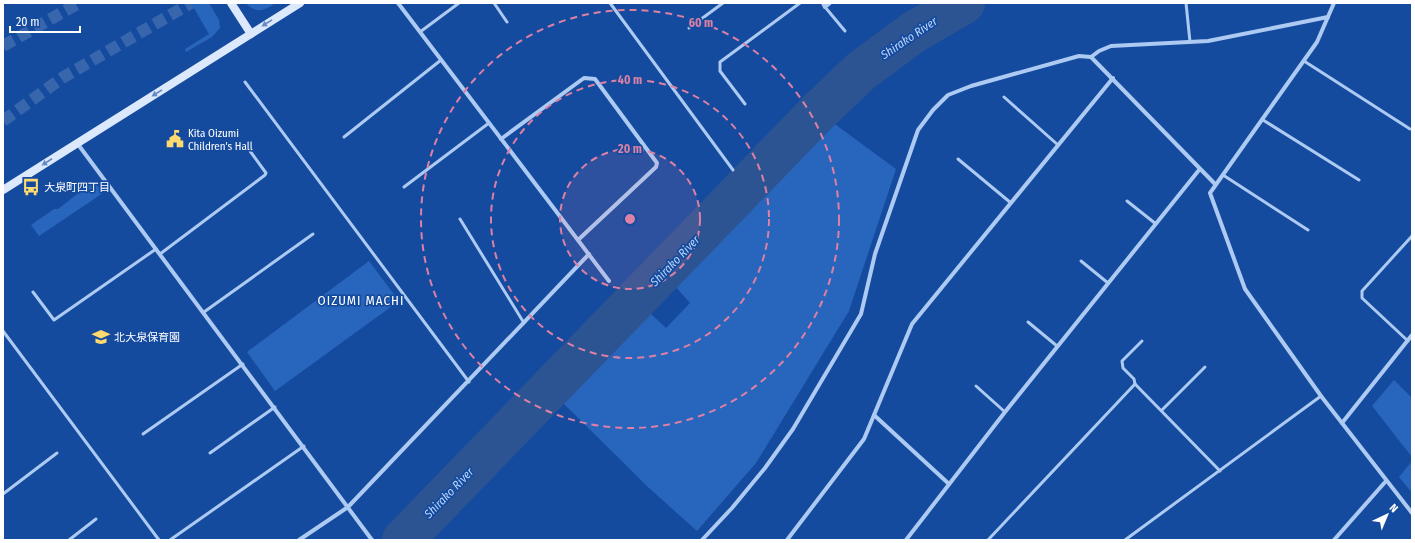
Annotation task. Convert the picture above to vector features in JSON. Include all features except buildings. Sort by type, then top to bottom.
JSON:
[{"type":"street","points":[[231,3],[251,34]]},
{"type":"street","points":[[3,190],[300,3]]},
{"type":"street","points":[[398,3],[609,281]]},
{"type":"street","points":[[824,5],[830,3]]},
{"type":"street","points":[[1334,3],[1317,42],[1210,193],[1245,289],[1321,396],[1386,481],[1412,512]]},
{"type":"street","points":[[1090,57],[1111,46],[1208,41],[1328,17]]},
{"type":"street","points":[[702,540],[766,468],[793,429],[861,314],[875,254],[918,130],[933,110],[948,95],[971,86],[1079,56],[1090,57],[1113,78],[1215,184]]},
{"type":"street","points":[[501,139],[584,78],[595,79],[657,163],[656,167],[578,240]]},
{"type":"street","points":[[787,540],[864,439],[912,324],[1113,78]]},
{"type":"street","points":[[77,143],[304,446],[372,540]]},
{"type":"street","points":[[906,540],[1004,412],[1200,170]]},
{"type":"street","points":[[299,540],[348,507],[589,254]]},
{"type":"street","points":[[1342,423],[1412,335]]},
{"type":"street","points":[[874,414],[949,484]]},
{"type":"street","points":[[1334,540],[1386,481]]},
{"type":"lane","points":[[420,32],[460,3]]},
{"type":"lane","points":[[494,3],[508,22]]},
{"type":"lane","points":[[610,3],[733,170]]},
{"type":"lane","points":[[689,28],[723,3]]},
{"type":"lane","points":[[745,104],[720,71],[720,62],[800,3]]},
{"type":"lane","points":[[1186,3],[1190,42]]},
{"type":"lane","points":[[824,5],[845,31]]},
{"type":"lane","points":[[344,136],[441,60]]},
{"type":"lane","points":[[1304,61],[1410,129]]},
{"type":"lane","points":[[245,82],[468,382]]},
{"type":"lane","points":[[1004,97],[1058,145]]},
{"type":"lane","points":[[1263,120],[1359,180]]},
{"type":"lane","points":[[404,187],[489,123]]},
{"type":"lane","points":[[160,254],[265,175],[266,173],[250,151]]},
{"type":"lane","points":[[958,159],[1011,203]]},
{"type":"lane","points":[[1223,175],[1308,230]]},
{"type":"lane","points":[[1127,201],[1156,224]]},
{"type":"lane","points":[[460,219],[524,323]]},
{"type":"lane","points":[[204,312],[313,234]]},
{"type":"lane","points":[[1408,341],[1362,298],[1362,290],[1412,236]]},
{"type":"lane","points":[[33,292],[54,320],[156,249]]},
{"type":"lane","points":[[1081,261],[1108,283]]},
{"type":"lane","points":[[1028,322],[1057,346]]},
{"type":"lane","points":[[3,331],[159,540]]},
{"type":"lane","points":[[1142,341],[1122,361],[1123,368],[1134,379],[1135,384],[1220,471]]},
{"type":"lane","points":[[142,434],[243,364]]},
{"type":"lane","points":[[1162,410],[1205,367]]},
{"type":"lane","points":[[988,540],[1135,384]]},
{"type":"lane","points":[[976,386],[1004,412]]},
{"type":"lane","points":[[1125,540],[1321,396]]},
{"type":"lane","points":[[210,453],[275,407]]},
{"type":"lane","points":[[170,540],[304,446]]},
{"type":"lane","points":[[3,494],[57,452]]},
{"type":"lane","points":[[69,540],[96,519]]},
{"type":"shaded area","points":[[191,3],[209,3],[219,20],[220,28],[212,37],[186,52],[185,49],[209,34]]},
{"type":"shaded area","points":[[245,3],[276,3],[267,8],[257,10]]},
{"type":"shaded area","points":[[832,122],[896,169],[849,311],[756,463],[697,531],[649,488],[562,402],[649,312],[666,328],[690,303],[675,286],[711,245]]},
{"type":"shaded area","points":[[94,181],[103,193],[39,236],[31,225],[54,209],[58,209]]},
{"type":"shaded area","points":[[369,261],[399,301],[275,391],[247,352]]},
{"type":"shaded area","points":[[1394,380],[1412,398],[1412,457],[1372,406]]},
{"type":"shaded area","points":[[1412,461],[1412,493],[1399,477]]},
{"type":"waterway","name":"Shirako River","points":[[403,540],[817,113],[861,71],[914,32],[964,3]]},
{"type":"tunnel","points":[[3,46],[79,3]]},
{"type":"tunnel","points":[[3,121],[62,78],[191,3]]},
{"type":"place","name":"Kita Oizumi Children's Hall","points":[[175,139]]},
{"type":"place","name":"大泉町四丁目","points":[[31,187]]},
{"type":"place","name":"北大泉保育園","points":[[101,337]]},
{"type":"district","name":"OIZUMI MACHI","points":[[361,300]]}]
